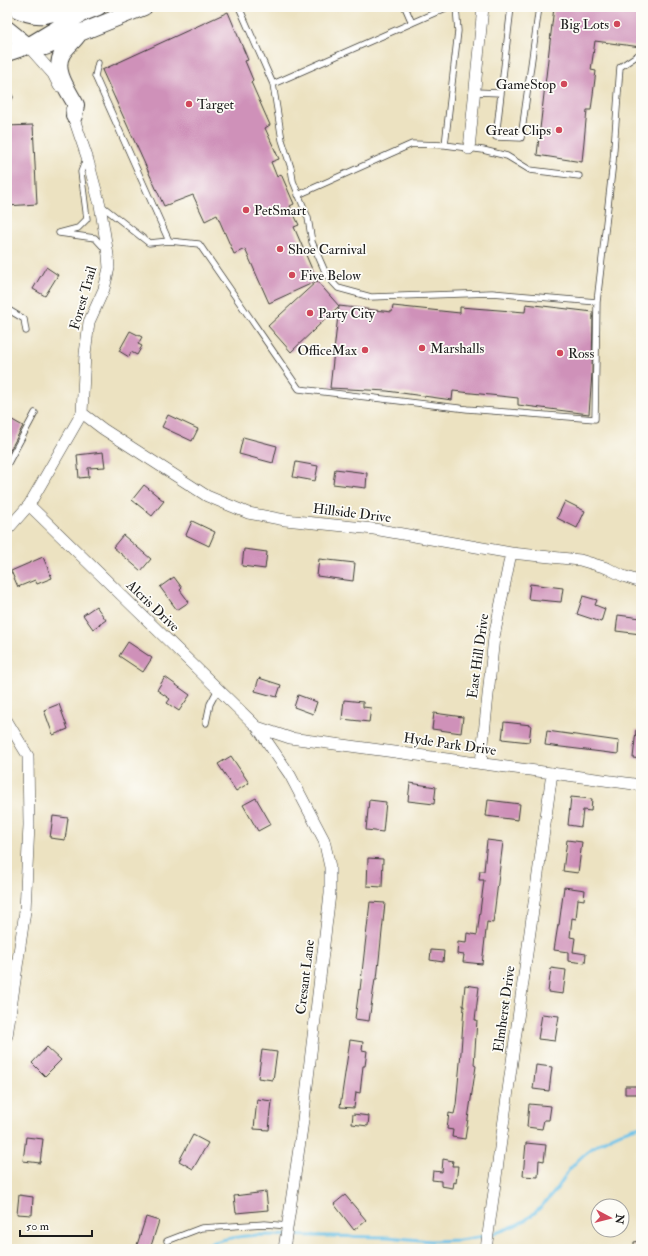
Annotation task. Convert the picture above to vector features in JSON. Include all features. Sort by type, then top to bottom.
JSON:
[{"type":"main road","points":[[12,7],[26,14],[42,16],[72,7]]},
{"type":"main road","points":[[7,53],[28,46],[83,13],[98,7]]},
{"type":"main road","points":[[7,29],[28,46],[45,47],[144,7]]},
{"type":"main road","points":[[74,116],[76,105],[62,77],[59,66],[63,53],[81,32]]},
{"type":"street","points":[[469,149],[483,7]]},
{"type":"street","name":"Forest Trail","points":[[7,530],[29,505],[82,414],[84,354],[90,322],[104,290],[109,268],[108,251],[100,205],[74,116],[53,74],[28,46]]},
{"type":"street","name":"Hillside Drive","points":[[82,414],[207,496],[248,513],[285,520],[374,529],[511,553],[580,560],[607,568],[623,576],[641,582]]},
{"type":"street","name":"Alcris Drive","points":[[29,505],[257,727]]},
{"type":"street","name":"East Hill Drive","points":[[481,763],[494,637],[511,553]]},
{"type":"street","points":[[7,721],[28,756],[29,824],[25,911],[7,1036]]},
{"type":"street","name":"Hyde Park Drive","points":[[257,727],[290,738],[641,785]]},
{"type":"street","name":"Cresant Lane","points":[[257,727],[280,759],[297,787],[324,840],[330,867],[330,894],[302,1128],[284,1249]]},
{"type":"street","name":"Elmherst Drive","points":[[486,1249],[552,774]]},
{"type":"lane","points":[[405,7],[412,23]]},
{"type":"lane","points":[[273,84],[448,7]]},
{"type":"lane","points":[[445,145],[458,31],[456,7]]},
{"type":"lane","points":[[511,7],[496,137],[521,138],[539,7]]},
{"type":"lane","points":[[241,8],[273,84],[282,140],[291,168],[293,181],[308,218],[312,242],[327,276],[338,288],[371,297],[492,293],[597,302]]},
{"type":"lane","points":[[100,205],[149,243],[169,241],[199,244],[299,389],[467,409],[595,419],[597,302],[613,162],[620,66],[641,53]]},
{"type":"lane","points":[[98,63],[95,76],[169,241]]},
{"type":"lane","points":[[475,92],[501,93]]},
{"type":"lane","points":[[298,195],[412,144],[445,145],[483,150],[507,156],[530,170],[580,176]]},
{"type":"lane","points":[[87,157],[81,172],[87,219],[78,228],[59,233],[95,238],[108,251]]},
{"type":"lane","points":[[7,309],[24,319],[26,331]]},
{"type":"lane","points":[[7,464],[35,413]]},
{"type":"lane","points":[[206,723],[210,704],[218,689]]},
{"type":"lane","points":[[167,1241],[201,1228],[265,1224],[288,1226]]},
{"type":"building","points":[[554,7],[641,7],[641,47],[595,41],[591,70],[596,71],[591,110],[587,110],[582,162],[537,155]]},
{"type":"building","name":"Target","points":[[228,12],[248,60],[245,61],[253,80],[251,82],[270,125],[265,128],[279,159],[271,162],[277,177],[281,174],[294,204],[290,206],[299,225],[294,227],[317,281],[269,303],[245,249],[234,254],[217,215],[205,221],[193,195],[164,206],[102,70]]},
{"type":"building","points":[[33,125],[37,204],[7,206],[7,126]]},
{"type":"building","points":[[46,267],[58,275],[45,296],[33,289]]},
{"type":"building","points":[[317,281],[339,306],[291,352],[268,326]]},
{"type":"building","points":[[526,304],[593,312],[592,373],[589,414],[518,405],[518,398],[453,391],[452,400],[387,391],[330,388],[339,306],[392,312],[393,306],[460,313],[460,307],[525,312]]},
{"type":"building","points":[[130,331],[142,337],[138,344],[142,346],[137,355],[131,352],[129,357],[119,351]]},
{"type":"building","points":[[168,415],[198,429],[192,441],[162,427]]},
{"type":"building","points":[[7,417],[23,426],[7,456]]},
{"type":"building","points":[[243,437],[277,446],[273,463],[239,454]]},
{"type":"building","points":[[103,452],[105,467],[88,468],[89,477],[79,478],[77,455]]},
{"type":"building","points":[[296,462],[318,466],[315,481],[293,477]]},
{"type":"building","points":[[335,469],[367,473],[366,488],[333,484]]},
{"type":"building","points":[[144,485],[164,501],[152,516],[132,500]]},
{"type":"building","points":[[565,501],[585,511],[577,528],[557,518]]},
{"type":"building","points":[[192,521],[215,532],[209,546],[186,535]]},
{"type":"building","points":[[123,535],[151,559],[141,571],[113,547]]},
{"type":"building","points":[[244,549],[267,552],[265,569],[242,566]]},
{"type":"building","points":[[43,557],[52,578],[37,584],[35,580],[18,587],[11,571]]},
{"type":"building","points":[[319,559],[355,563],[353,581],[317,576]]},
{"type":"building","points":[[174,577],[182,588],[180,590],[189,602],[177,610],[160,587]]},
{"type":"building","points":[[530,584],[563,588],[561,602],[528,599]]},
{"type":"building","points":[[583,596],[597,600],[595,605],[605,609],[601,622],[577,614]]},
{"type":"building","points":[[96,606],[106,620],[93,629],[83,615]]},
{"type":"building","points":[[618,615],[641,618],[641,634],[616,631]]},
{"type":"building","points":[[128,642],[152,658],[143,672],[119,656]]},
{"type":"building","points":[[165,677],[190,695],[179,711],[167,703],[170,699],[157,690]]},
{"type":"building","points":[[259,678],[281,685],[277,697],[255,691]]},
{"type":"building","points":[[298,695],[317,702],[313,714],[294,707]]},
{"type":"building","points":[[344,700],[363,702],[363,707],[371,708],[369,722],[342,719]]},
{"type":"building","points":[[59,704],[68,729],[53,735],[44,710]]},
{"type":"building","points":[[434,713],[463,717],[461,733],[432,729]]},
{"type":"building","points":[[504,722],[531,725],[529,742],[502,739]]},
{"type":"building","points":[[636,730],[641,731],[641,759],[633,758]]},
{"type":"building","points":[[547,731],[619,741],[618,754],[545,745]]},
{"type":"building","points":[[231,756],[249,783],[236,791],[218,764]]},
{"type":"building","points":[[410,783],[436,787],[434,804],[408,801]]},
{"type":"building","points":[[571,797],[592,799],[591,811],[583,810],[581,827],[568,825]]},
{"type":"building","points":[[256,798],[271,824],[258,831],[243,805]]},
{"type":"building","points":[[369,800],[386,802],[383,832],[366,830]]},
{"type":"building","points":[[488,800],[520,804],[518,820],[486,816]]},
{"type":"building","points":[[53,816],[68,818],[65,840],[50,838]]},
{"type":"building","points":[[487,840],[503,842],[493,923],[487,922],[482,964],[463,962],[464,955],[457,954],[458,942],[466,943],[467,933],[477,935],[484,880],[479,880],[480,871],[484,871]]},
{"type":"building","points":[[567,840],[582,842],[578,873],[563,871]]},
{"type":"building","points":[[368,858],[383,859],[382,887],[367,886]]},
{"type":"building","points":[[564,887],[585,890],[584,900],[578,899],[576,919],[572,918],[570,937],[575,938],[573,952],[586,954],[585,963],[568,961],[568,952],[554,950]]},
{"type":"building","points":[[370,902],[385,903],[377,979],[375,979],[369,1021],[355,1019],[359,989],[360,990]]},
{"type":"building","points":[[431,950],[444,951],[443,962],[430,960]]},
{"type":"building","points":[[551,968],[566,970],[563,994],[548,992]]},
{"type":"building","points":[[465,985],[479,987],[475,1020],[477,1020],[474,1065],[476,1066],[465,1139],[452,1137],[453,1130],[447,1129],[449,1113],[454,1114],[456,1105]]},
{"type":"building","points":[[542,1014],[559,1016],[555,1041],[538,1039]]},
{"type":"building","points":[[350,1040],[363,1042],[362,1050],[367,1051],[365,1066],[363,1066],[360,1093],[356,1092],[354,1108],[340,1107]]},
{"type":"building","points":[[47,1047],[61,1060],[45,1076],[32,1063]]},
{"type":"building","points":[[262,1050],[277,1052],[273,1080],[258,1078]]},
{"type":"building","points":[[536,1065],[552,1067],[549,1091],[533,1089]]},
{"type":"building","points":[[625,1086],[640,1086],[640,1094],[625,1094]]},
{"type":"building","points":[[257,1099],[272,1101],[269,1130],[254,1129]]},
{"type":"building","points":[[529,1104],[551,1106],[549,1120],[544,1120],[542,1129],[527,1127]]},
{"type":"building","points":[[353,1114],[369,1116],[368,1126],[352,1124]]},
{"type":"building","points":[[193,1135],[208,1143],[193,1169],[179,1161]]},
{"type":"building","points":[[26,1137],[43,1139],[40,1163],[23,1161]]},
{"type":"building","points":[[526,1143],[546,1145],[544,1161],[539,1160],[538,1177],[523,1176]]},
{"type":"building","points":[[443,1159],[453,1161],[452,1166],[458,1166],[456,1183],[454,1182],[453,1188],[441,1186],[441,1181],[432,1180],[433,1171],[442,1172]]},
{"type":"building","points":[[266,1192],[268,1210],[236,1213],[234,1196]]},
{"type":"building","points":[[19,1195],[33,1197],[32,1215],[17,1214]]},
{"type":"building","points":[[345,1195],[366,1220],[354,1230],[334,1204]]},
{"type":"building","points":[[146,1217],[159,1221],[150,1249],[137,1245]]},
{"type":"building","points":[[641,1241],[641,1249],[634,1249],[634,1242]]},
{"type":"waterway","points":[[491,1235],[510,1228],[527,1219],[556,1190],[576,1162],[592,1148],[620,1132],[641,1126]]},
{"type":"waterway","points":[[195,1249],[226,1239],[258,1235],[388,1237],[431,1241],[459,1240],[486,1236]]},
{"type":"place","name":"Big Lots","points":[[617,24]]},
{"type":"place","name":"GameStop","points":[[564,84]]},
{"type":"place","name":"Target","points":[[189,104]]},
{"type":"place","name":"Great Clips","points":[[559,130]]},
{"type":"place","name":"PetSmart","points":[[246,210]]},
{"type":"place","name":"Shoe Carnival","points":[[280,249]]},
{"type":"place","name":"Five Below","points":[[292,275]]},
{"type":"place","name":"Party City","points":[[310,313]]},
{"type":"place","name":"Marshalls","points":[[422,348]]},
{"type":"place","name":"OfficeMax","points":[[365,350]]},
{"type":"place","name":"Ross","points":[[560,353]]}]
